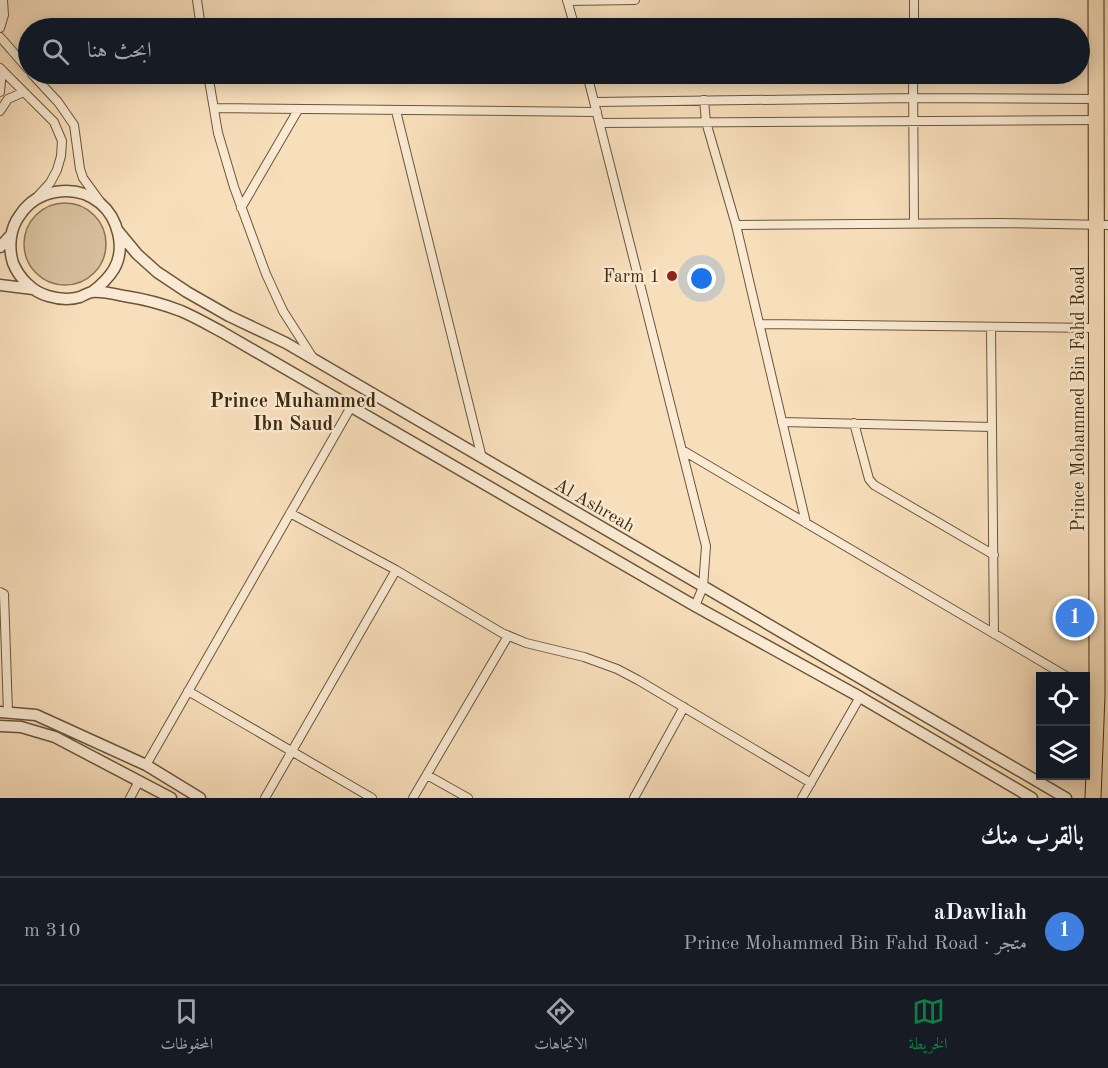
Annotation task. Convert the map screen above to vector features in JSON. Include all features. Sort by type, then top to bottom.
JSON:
[{"type":"highway","name":"Prince Mohammed Bin Fahd Road","points":[[1093,798],[1091,692],[1097,328],[1103,225],[1097,120],[1096,0]]},
{"type":"street","points":[[0,28],[3,0]]},
{"type":"street","points":[[197,0],[200,18]]},
{"type":"street","points":[[572,18],[567,0],[635,0]]},
{"type":"street","points":[[914,0],[914,18]]},
{"type":"street","points":[[0,37],[18,58]]},
{"type":"street","points":[[0,92],[1,69]]},
{"type":"street","points":[[1,69],[54,122],[62,141],[57,170],[50,183],[35,200]]},
{"type":"street","points":[[42,84],[74,125],[83,178],[112,217],[118,231],[119,241],[118,257],[114,269],[103,284],[92,292],[77,298],[60,299],[46,296],[33,289],[21,277],[10,249],[14,226],[25,207],[47,193],[69,190],[86,195],[100,203]]},
{"type":"street","points":[[210,84],[218,134],[234,187],[266,274],[283,311],[315,360]]},
{"type":"street","points":[[590,84],[706,546],[703,587],[695,606]]},
{"type":"street","points":[[914,84],[914,224]]},
{"type":"street","points":[[0,111],[8,99],[24,92]]},
{"type":"street","points":[[595,102],[913,98],[1097,99]]},
{"type":"street","points":[[705,100],[706,122],[736,225],[806,523]]},
{"type":"street","points":[[214,108],[597,112]]},
{"type":"street","points":[[242,208],[298,110]]},
{"type":"street","points":[[396,111],[482,458]]},
{"type":"street","points":[[600,123],[1097,120]]},
{"type":"street","points":[[736,225],[998,223],[1103,225]]},
{"type":"street","name":"Al Ashreah","points":[[118,231],[137,254],[157,272],[187,292],[229,316],[286,343],[1066,798]]},
{"type":"street","points":[[0,247],[11,235]]},
{"type":"street","points":[[0,285],[33,289]]},
{"type":"street","points":[[92,292],[145,299],[182,312],[222,332],[1032,798]]},
{"type":"street","points":[[759,324],[1097,328]]},
{"type":"street","points":[[991,327],[994,634]]},
{"type":"street","points":[[146,765],[351,407]]},
{"type":"street","points":[[782,422],[992,427]]},
{"type":"street","points":[[854,423],[869,479],[874,485],[994,555]]},
{"type":"street","points":[[682,450],[1059,672]]},
{"type":"street","points":[[290,513],[396,570],[508,636],[525,643],[584,657],[639,680],[811,783]]},
{"type":"street","points":[[265,798],[396,570]]},
{"type":"street","points":[[0,592],[4,594],[4,712],[36,715],[146,765],[200,798]]},
{"type":"street","points":[[413,798],[508,636]]},
{"type":"street","points":[[189,692],[372,798]]},
{"type":"street","points":[[802,798],[860,697]]},
{"type":"street","points":[[634,798],[684,707]]},
{"type":"street","points":[[0,726],[21,727],[55,737],[171,798]]},
{"type":"street","points":[[427,775],[468,798]]},
{"type":"street","points":[[130,798],[139,781]]},
{"type":"shaded area","points":[[65,203],[81,206],[94,215],[103,228],[106,244],[103,260],[94,273],[81,282],[65,285],[49,282],[36,273],[27,260],[24,244],[27,228],[36,215],[49,206]]},
{"type":"place","name":"Farm 1","points":[[672,276]]},
{"type":"place","name":"aDawliah","points":[[1075,618]]},
{"type":"district","name":"Prince Muhammed Ibn Saud","points":[[293,412]]}]
